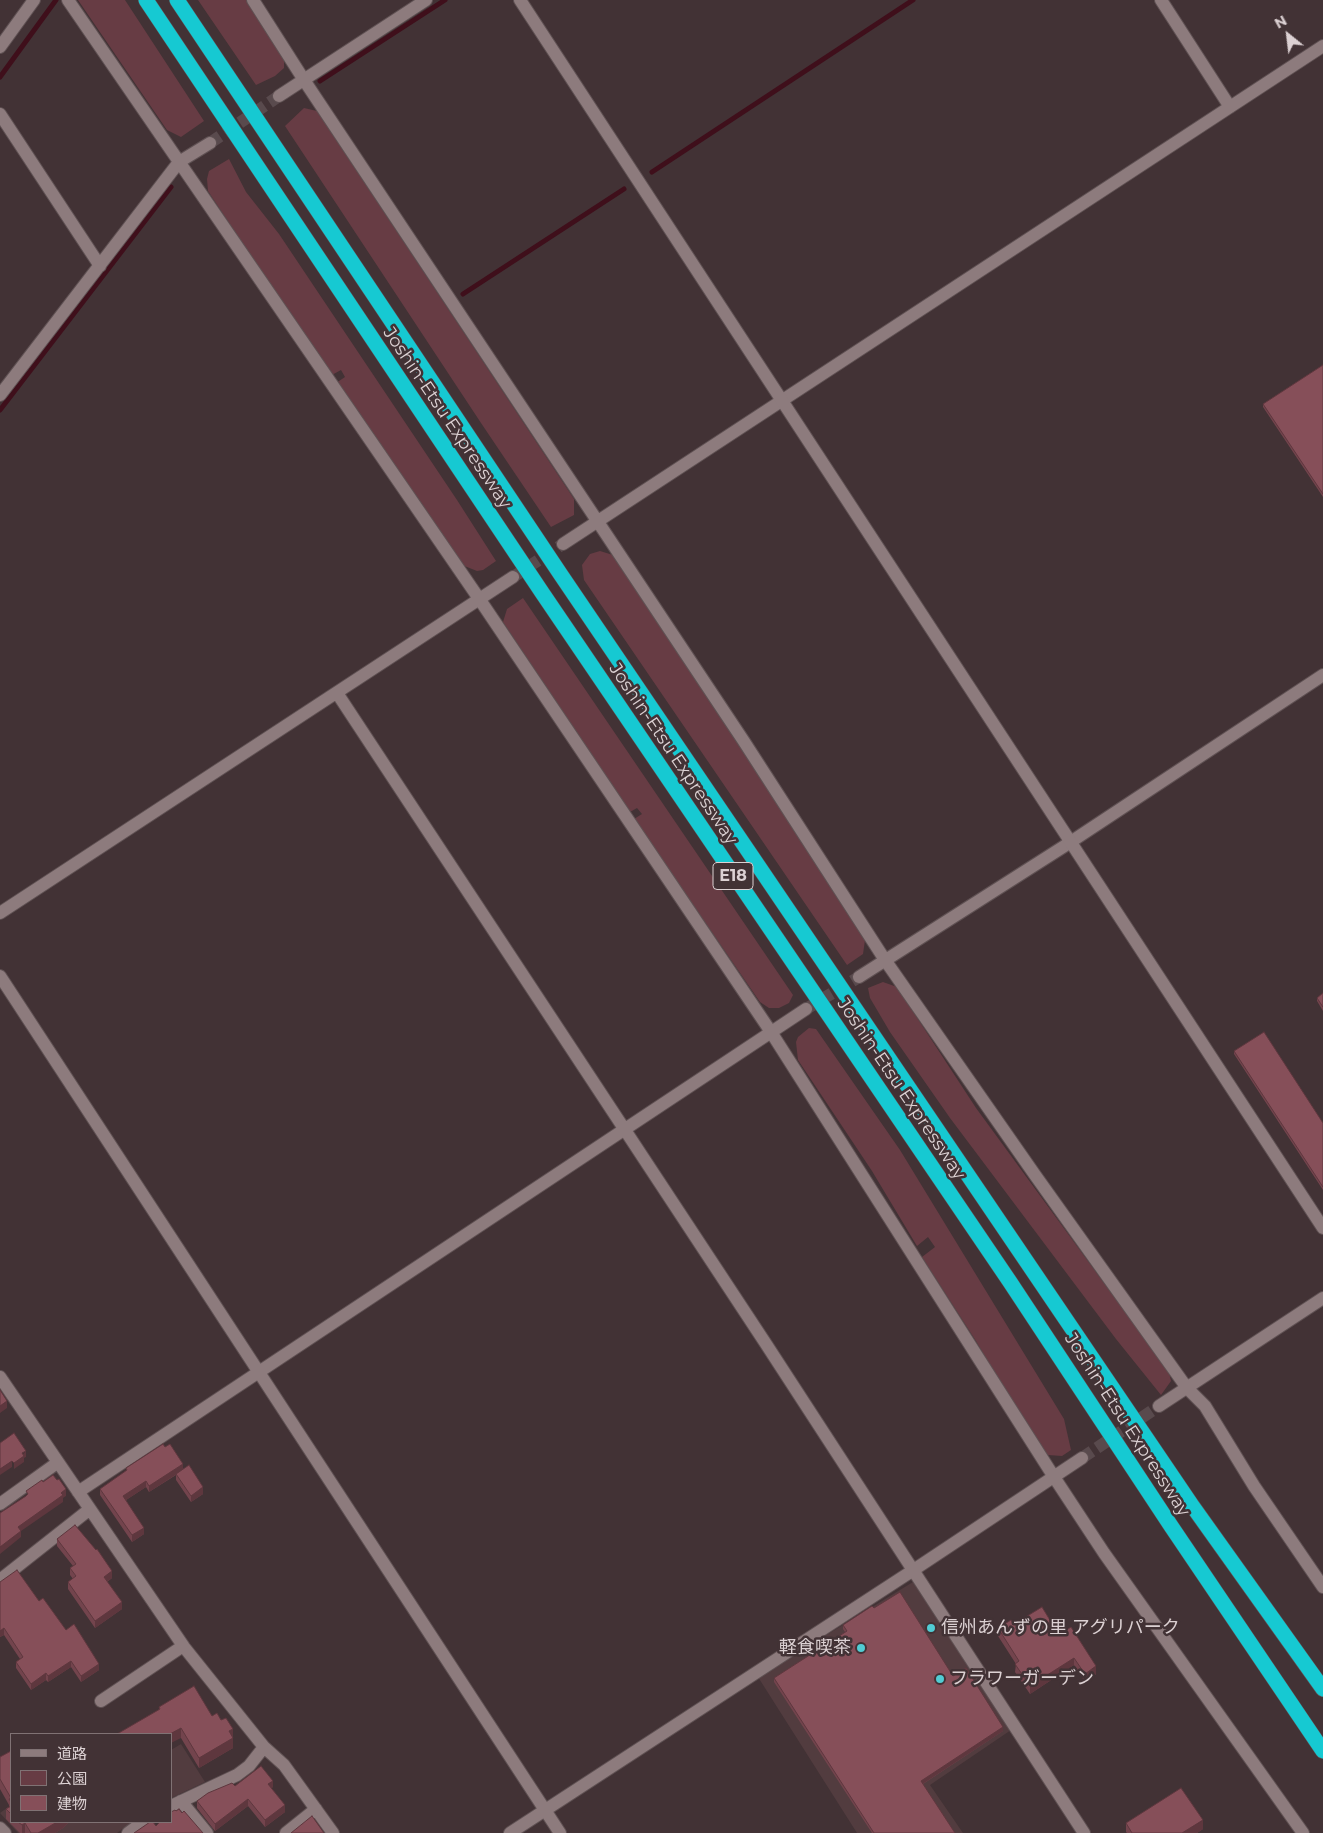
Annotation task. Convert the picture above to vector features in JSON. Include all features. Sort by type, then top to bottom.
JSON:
[{"type":"highway","name":"Joshin-Etsu Expressway","points":[[146,0],[542,594],[1010,1282],[1171,1526],[1323,1751]]},
{"type":"highway","name":"Joshin-Etsu Expressway","points":[[177,0],[560,575],[1192,1504],[1323,1690]]},
{"type":"street","points":[[0,47],[34,0]]},
{"type":"street","points":[[68,0],[480,600],[771,1032],[1104,1554],[1303,1833]]},
{"type":"street","points":[[252,0],[743,740],[885,960],[1040,1182],[1188,1388],[1204,1406],[1254,1486],[1323,1587]]},
{"type":"street","points":[[279,96],[426,0]]},
{"type":"street","points":[[520,0],[1323,1228]]},
{"type":"street","points":[[1161,0],[1230,107]]},
{"type":"street","points":[[563,544],[1323,46]]},
{"type":"street","points":[[0,114],[100,266]]},
{"type":"street","points":[[0,396],[178,162],[210,143]]},
{"type":"street","points":[[0,913],[513,577]]},
{"type":"street","points":[[859,977],[1071,841],[1323,675]]},
{"type":"street","points":[[336,693],[766,1344],[1084,1833]]},
{"type":"street","points":[[0,976],[560,1833]]},
{"type":"street","points":[[78,1492],[806,1009]]},
{"type":"street","points":[[1159,1406],[1323,1298]]},
{"type":"street","points":[[0,1377],[183,1646],[264,1747],[284,1766],[334,1833]]},
{"type":"street","points":[[510,1833],[1082,1458]]},
{"type":"street","points":[[0,1504],[57,1463]]},
{"type":"street","points":[[0,1580],[90,1509]]},
{"type":"street","points":[[100,1701],[183,1646]]},
{"type":"street","points":[[207,1833],[176,1803],[237,1775],[249,1766],[264,1747]]},
{"type":"street","points":[[286,1833],[316,1809]]},
{"type":"street","points":[[128,1833],[142,1823]]},
{"type":"shaded area","points":[[913,1582],[1011,1730],[930,1785],[963,1833],[857,1833],[758,1677]]},
{"type":"shaded area","points":[[181,1744],[205,1782],[172,1798],[172,1749]]},
{"type":"shaded area","points":[[10,1806],[10,1823],[131,1823],[117,1833],[18,1833],[0,1813]]},
{"type":"green space","points":[[78,0],[125,0],[204,121],[181,137],[167,130]]},
{"type":"green space","points":[[198,0],[248,0],[284,58],[284,68],[275,76],[256,85]]},
{"type":"green space","points":[[304,108],[317,111],[574,499],[574,515],[551,527],[481,423],[285,126]]},
{"type":"green space","points":[[229,159],[246,192],[279,234],[496,561],[483,570],[477,571],[462,565],[336,383],[345,377],[341,370],[330,376],[208,191],[207,179],[209,171]]},
{"type":"green space","points":[[600,551],[613,555],[865,940],[863,954],[847,965],[584,580],[582,565],[590,554]]},
{"type":"green space","points":[[523,598],[793,995],[789,1003],[779,1008],[769,1008],[760,1002],[634,819],[642,814],[637,808],[630,812],[503,622],[507,609]]},
{"type":"green space","points":[[883,982],[897,987],[976,1108],[1169,1372],[1171,1381],[1161,1395],[1116,1339],[950,1118],[890,1032],[870,998],[868,988]]},
{"type":"green space","points":[[809,1028],[816,1029],[900,1150],[1064,1419],[1071,1450],[1062,1456],[1048,1455],[1037,1446],[976,1341],[922,1257],[935,1247],[928,1237],[917,1246],[872,1171],[798,1060],[796,1042],[798,1037]]},
{"type":"building","points":[[1323,365],[1323,494],[1263,404]]},
{"type":"building","points":[[1323,993],[1323,1007],[1317,998]]},
{"type":"building","points":[[1264,1032],[1323,1123],[1323,1187],[1234,1051]]},
{"type":"building","points":[[0,1390],[7,1401],[0,1406]]},
{"type":"building","points":[[14,1433],[26,1451],[22,1453],[24,1456],[14,1463],[12,1461],[0,1469],[0,1443]]},
{"type":"building","points":[[163,1444],[165,1447],[170,1444],[183,1464],[149,1486],[146,1481],[123,1496],[144,1528],[132,1535],[100,1489],[127,1470],[126,1468]]},
{"type":"building","points":[[189,1465],[203,1487],[191,1496],[176,1474]]},
{"type":"building","points":[[53,1475],[57,1480],[59,1479],[66,1489],[61,1493],[63,1495],[18,1527],[21,1531],[0,1547],[0,1513],[26,1496],[28,1494],[26,1491]]},
{"type":"building","points":[[75,1525],[97,1549],[112,1571],[104,1577],[122,1602],[95,1621],[68,1582],[76,1576],[70,1568],[76,1564],[57,1539]]},
{"type":"building","points":[[17,1570],[39,1601],[43,1598],[66,1630],[74,1624],[99,1664],[81,1676],[71,1661],[48,1676],[46,1673],[31,1684],[16,1662],[23,1657],[4,1628],[0,1631],[0,1582]]},
{"type":"building","points":[[900,1592],[953,1676],[966,1668],[1003,1727],[921,1781],[955,1833],[874,1833],[774,1678],[847,1631],[843,1625],[872,1606],[874,1608]]},
{"type":"building","points":[[1042,1607],[1059,1635],[1071,1627],[1096,1666],[1085,1674],[1074,1658],[1030,1686],[1015,1664],[1019,1661],[998,1628],[1011,1620],[1014,1624]]},
{"type":"building","points":[[194,1686],[212,1716],[217,1713],[221,1720],[226,1718],[233,1729],[229,1731],[233,1738],[199,1758],[181,1728],[172,1733],[119,1733],[160,1709],[159,1707]]},
{"type":"building","points":[[10,1752],[10,1796],[0,1779],[0,1757]]},
{"type":"building","points":[[261,1766],[273,1781],[268,1784],[285,1805],[265,1820],[248,1799],[215,1824],[197,1801],[208,1793],[232,1783],[235,1786]]},
{"type":"building","points":[[1181,1788],[1203,1820],[1182,1833],[1132,1833],[1126,1823]]},
{"type":"building","points":[[179,1809],[182,1813],[184,1811],[203,1833],[134,1833],[149,1823],[154,1823],[156,1826],[159,1823],[172,1823],[172,1812]]},
{"type":"building","points":[[312,1816],[324,1833],[291,1833]]},
{"type":"building","points":[[25,1823],[55,1823],[38,1833],[31,1833]]},
{"type":"waterway","points":[[0,77],[56,0]]},
{"type":"waterway","points":[[320,81],[445,0]]},
{"type":"waterway","points":[[652,172],[913,0]]},
{"type":"waterway","points":[[0,410],[171,187]]},
{"type":"waterway","points":[[463,294],[624,189]]},
{"type":"tunnel","points":[[210,143],[279,96]]},
{"type":"tunnel","points":[[513,577],[563,544]]},
{"type":"tunnel","points":[[806,1009],[859,977]]},
{"type":"tunnel","points":[[1082,1458],[1159,1406]]},
{"type":"place","name":"信州あんずの里 アグリパーク","points":[[931,1628]]},
{"type":"place","name":"軽食喫茶","points":[[861,1648]]},
{"type":"place","name":"フラワーガーデン","points":[[940,1679]]}]
